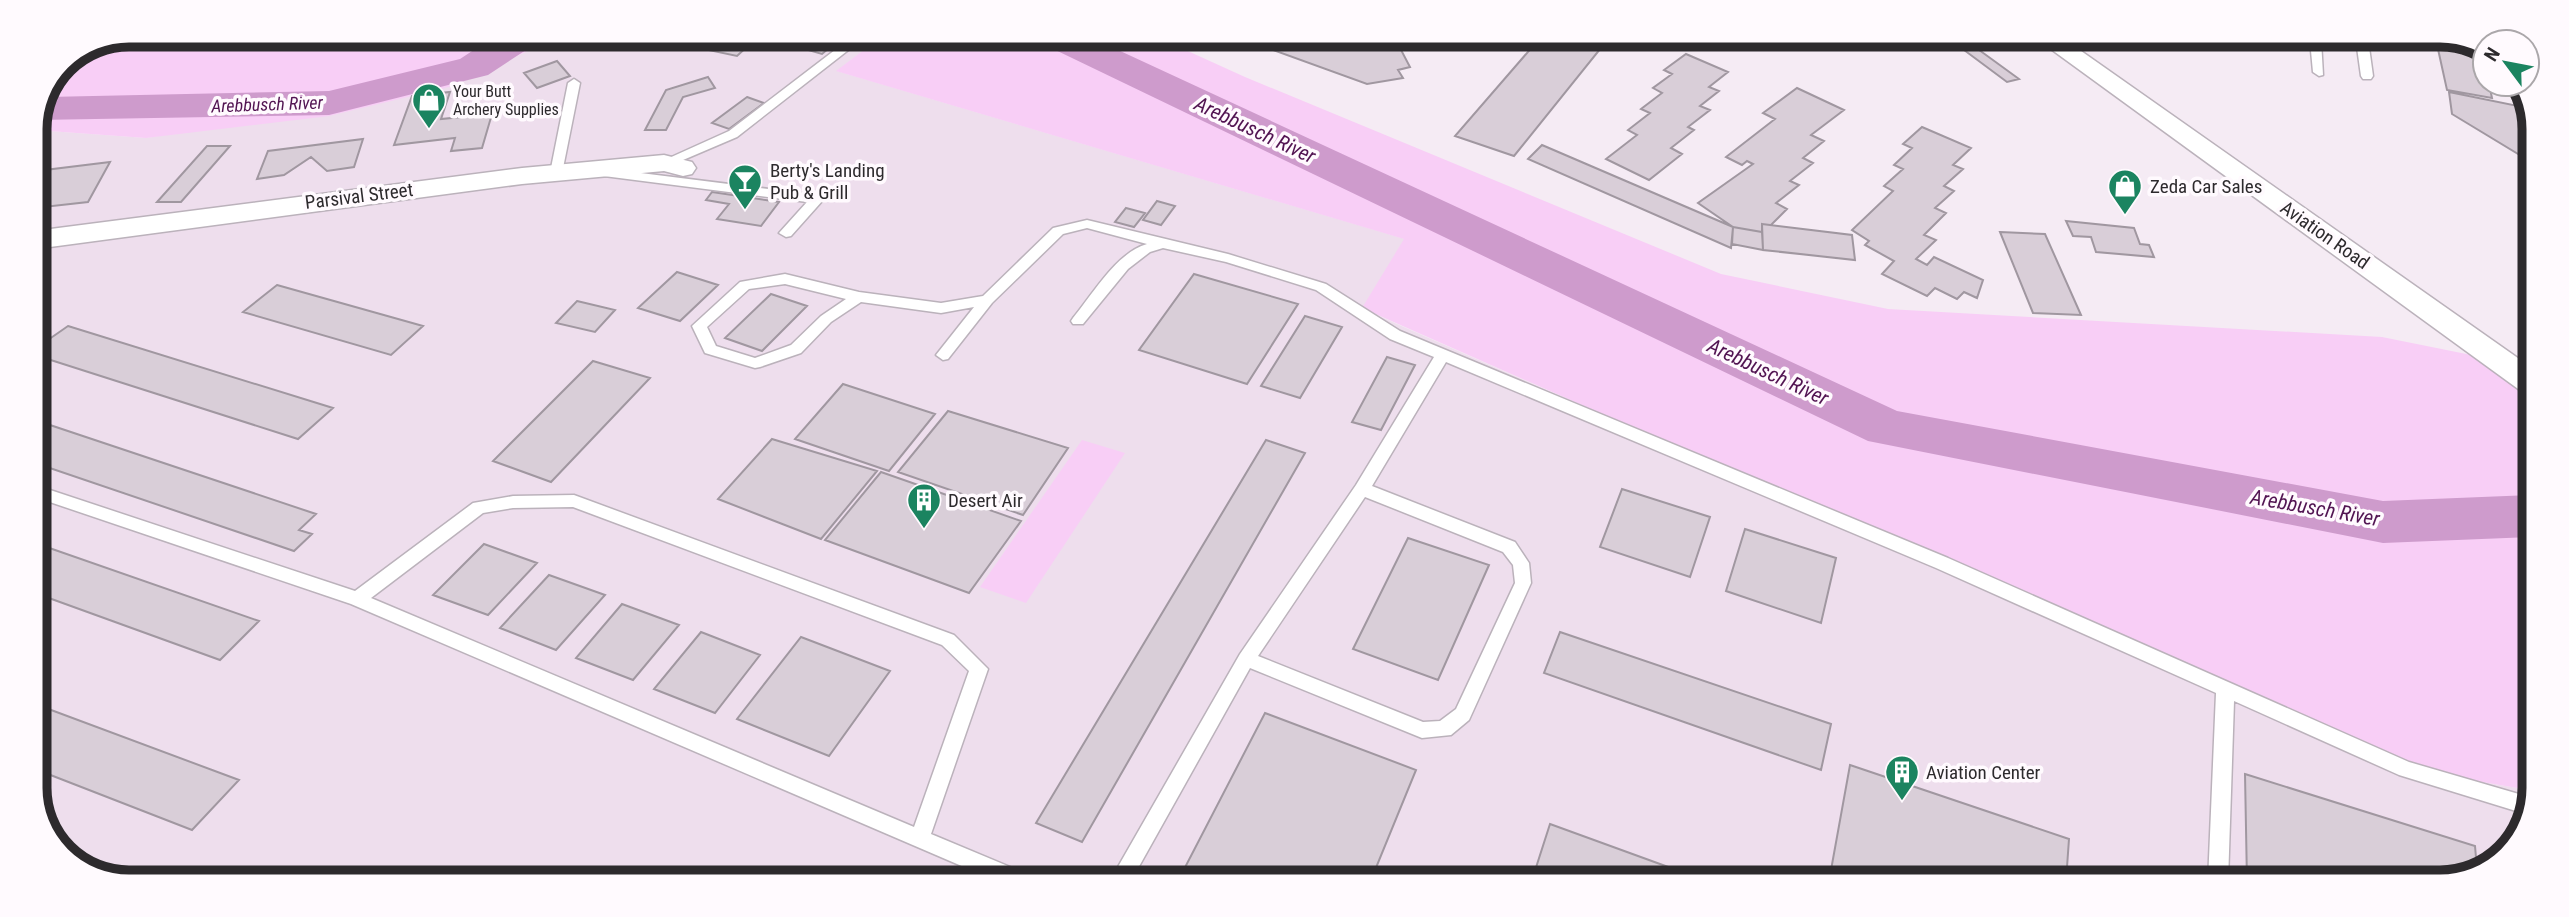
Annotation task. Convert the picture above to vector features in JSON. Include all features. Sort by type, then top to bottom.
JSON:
[{"type":"street","name":"Aviation Road","points":[[2060,47],[2522,376]]},
{"type":"street","name":"Parsival Street","points":[[47,238],[332,199],[556,173],[674,166]]},
{"type":"lane","points":[[674,166],[733,134],[846,47]]},
{"type":"lane","points":[[2316,47],[2319,72]]},
{"type":"lane","points":[[2363,47],[2367,76]]},
{"type":"lane","points":[[556,173],[574,83]]},
{"type":"lane","points":[[588,171],[817,199],[786,233]]},
{"type":"lane","points":[[943,355],[987,300],[1058,231],[1087,223],[1228,258],[1321,287],[1395,335],[1942,564],[2406,769],[2520,803]]},
{"type":"lane","points":[[1078,321],[1123,266],[1145,248],[1163,244]]},
{"type":"lane","points":[[859,298],[826,319],[796,349],[755,363],[710,349],[699,326],[745,285],[785,279],[859,298],[941,308],[987,300]]},
{"type":"lane","points":[[1126,870],[1247,659],[1362,489],[1443,355]]},
{"type":"lane","points":[[1247,659],[1422,730],[1444,729],[1463,714],[1523,583],[1521,563],[1510,547],[1362,489]]},
{"type":"lane","points":[[47,495],[357,600],[994,870]]},
{"type":"lane","points":[[357,600],[479,508],[513,502],[574,501],[948,640],[979,669],[920,838]]},
{"type":"lane","points":[[2218,870],[2225,687]]},
{"type":"shaded area","points":[[130,47],[536,47],[453,86],[329,116],[146,138],[47,131],[49,113],[61,84],[71,71],[84,61],[113,49]]},
{"type":"shaded area","points":[[536,47],[868,47],[837,71],[1405,239],[1363,309],[2406,769],[2522,789],[2517,814],[2505,838],[2485,856],[2466,865],[2440,870],[130,870],[113,868],[88,859],[71,846],[58,829],[47,793],[47,131],[146,138],[453,86]]},
{"type":"shaded area","points":[[868,47],[1179,47],[1245,77],[1721,274],[1888,309],[2382,337],[2501,361],[2522,354],[2522,789],[2406,769],[1362,308],[1404,239],[836,71]]},
{"type":"shaded area","points":[[1082,440],[1125,453],[1026,603],[980,587]]},
{"type":"building","points":[[694,47],[747,47],[737,56]]},
{"type":"building","points":[[798,47],[830,47],[822,54]]},
{"type":"building","points":[[1271,47],[1400,47],[1410,67],[1398,70],[1403,78],[1367,84],[1273,50]]},
{"type":"building","points":[[1532,47],[1602,47],[1514,156],[1455,136]]},
{"type":"building","points":[[1975,47],[2019,79],[2007,82],[1964,50]]},
{"type":"building","points":[[2438,47],[2471,54],[2471,94],[2447,90]]},
{"type":"building","points":[[1686,54],[1728,72],[1709,87],[1719,91],[1700,106],[1710,110],[1688,127],[1694,130],[1671,148],[1682,154],[1649,180],[1606,159],[1637,135],[1628,130],[1650,113],[1641,109],[1662,93],[1653,88],[1672,74],[1664,70]]},
{"type":"building","points":[[557,61],[570,76],[537,88],[524,73]]},
{"type":"building","points":[[708,77],[715,88],[683,97],[666,130],[645,130],[666,90]]},
{"type":"building","points":[[1797,88],[1844,110],[1811,135],[1824,141],[1803,158],[1813,163],[1790,181],[1799,185],[1776,203],[1787,209],[1771,225],[1762,224],[1762,232],[1733,227],[1698,203],[1753,164],[1747,161],[1742,165],[1726,157],[1775,119],[1763,113]]},
{"type":"building","points":[[450,92],[441,119],[492,114],[482,148],[451,151],[455,138],[394,145],[412,96]]},
{"type":"building","points":[[2449,92],[2518,106],[2522,124],[2522,156],[2452,114]]},
{"type":"building","points":[[747,97],[764,103],[729,129],[712,123]]},
{"type":"building","points":[[1922,127],[1971,148],[1953,165],[1963,169],[1944,186],[1954,191],[1935,208],[1946,213],[1924,235],[1936,240],[1916,259],[1927,265],[1934,257],[1983,280],[1977,298],[1964,292],[1957,299],[1935,288],[1927,296],[1882,274],[1894,261],[1865,245],[1869,241],[1852,230],[1893,191],[1884,186],[1903,169],[1894,165],[1912,148],[1903,144]]},
{"type":"building","points":[[363,139],[354,167],[327,171],[311,157],[284,175],[257,179],[268,151]]},
{"type":"building","points":[[1542,145],[1733,227],[1731,248],[1528,159]]},
{"type":"building","points":[[207,146],[230,146],[181,202],[157,202]]},
{"type":"building","points":[[110,162],[88,202],[47,207],[47,170]]},
{"type":"building","points":[[712,192],[779,202],[761,226],[717,219],[729,204],[706,200]]},
{"type":"building","points":[[1157,201],[1175,206],[1161,225],[1143,220]]},
{"type":"building","points":[[1126,208],[1145,213],[1134,227],[1115,222]]},
{"type":"building","points":[[2066,221],[2134,228],[2140,244],[2149,245],[2154,257],[2096,252],[2091,237],[2073,236]]},
{"type":"building","points":[[1762,224],[1852,235],[1855,260],[1763,250]]},
{"type":"building","points":[[1733,227],[1762,232],[1763,250],[1732,244]]},
{"type":"building","points":[[2000,232],[2045,234],[2081,315],[2033,313]]},
{"type":"building","points":[[677,272],[718,285],[680,321],[638,308]]},
{"type":"building","points":[[1194,274],[1298,304],[1247,384],[1139,350]]},
{"type":"building","points":[[277,285],[423,326],[391,355],[243,312]]},
{"type":"building","points":[[771,294],[807,306],[762,351],[725,338]]},
{"type":"building","points":[[577,301],[615,310],[595,332],[556,323]]},
{"type":"building","points":[[1305,316],[1342,327],[1300,398],[1261,386]]},
{"type":"building","points":[[68,326],[333,408],[298,439],[47,359],[47,341]]},
{"type":"building","points":[[1387,357],[1415,365],[1381,430],[1352,422]]},
{"type":"building","points":[[593,361],[650,378],[551,482],[493,461]]},
{"type":"building","points":[[843,384],[935,414],[889,471],[795,439]]},
{"type":"building","points":[[948,411],[1068,448],[1023,515],[898,472]]},
{"type":"building","points":[[47,424],[316,514],[299,530],[312,534],[294,551],[47,467]]},
{"type":"building","points":[[772,439],[877,471],[821,539],[718,499]]},
{"type":"building","points":[[1266,440],[1305,453],[1082,842],[1036,823]]},
{"type":"building","name":"Desert Air","points":[[881,472],[1021,521],[969,593],[825,540]]},
{"type":"building","points":[[1622,489],[1710,517],[1690,577],[1600,547]]},
{"type":"building","points":[[1745,529],[1836,558],[1821,623],[1726,591]]},
{"type":"building","points":[[1408,538],[1489,565],[1438,680],[1353,649]]},
{"type":"building","points":[[484,544],[537,563],[488,615],[433,595]]},
{"type":"building","points":[[47,547],[259,621],[220,660],[47,597]]},
{"type":"building","points":[[549,575],[605,595],[556,650],[500,628]]},
{"type":"building","points":[[622,604],[679,625],[633,680],[576,658]]},
{"type":"building","points":[[701,632],[760,655],[715,713],[654,689]]},
{"type":"building","points":[[1560,632],[1831,724],[1821,770],[1544,673]]},
{"type":"building","points":[[801,637],[890,671],[829,756],[737,719]]},
{"type":"building","points":[[47,708],[239,780],[192,830],[47,774]]},
{"type":"building","points":[[1265,713],[1416,770],[1375,870],[1184,870]]},
{"type":"building","name":"Aviation Center","points":[[1850,765],[2069,839],[2067,870],[1831,870]]},
{"type":"building","points":[[2245,774],[2475,846],[2476,861],[2440,870],[2247,870]]},
{"type":"building","points":[[1550,824],[1676,870],[1535,870]]},
{"type":"waterway","name":"Arebbusch River","points":[[50,109],[329,103],[474,67],[504,47]]},
{"type":"waterway","name":"Arebbusch River","points":[[1080,47],[1886,428],[2383,522],[2522,516]]},
{"type":"place","name":"Your Butt Archery Supplies","points":[[429,130]]},
{"type":"place","name":"Berty's Landing Pub & Grill","points":[[745,211]]},
{"type":"place","name":"Zeda Car Sales","points":[[2125,216]]},
{"type":"place","name":"Desert Air","points":[[924,530]]},
{"type":"place","name":"Aviation Center","points":[[1902,802]]}]
